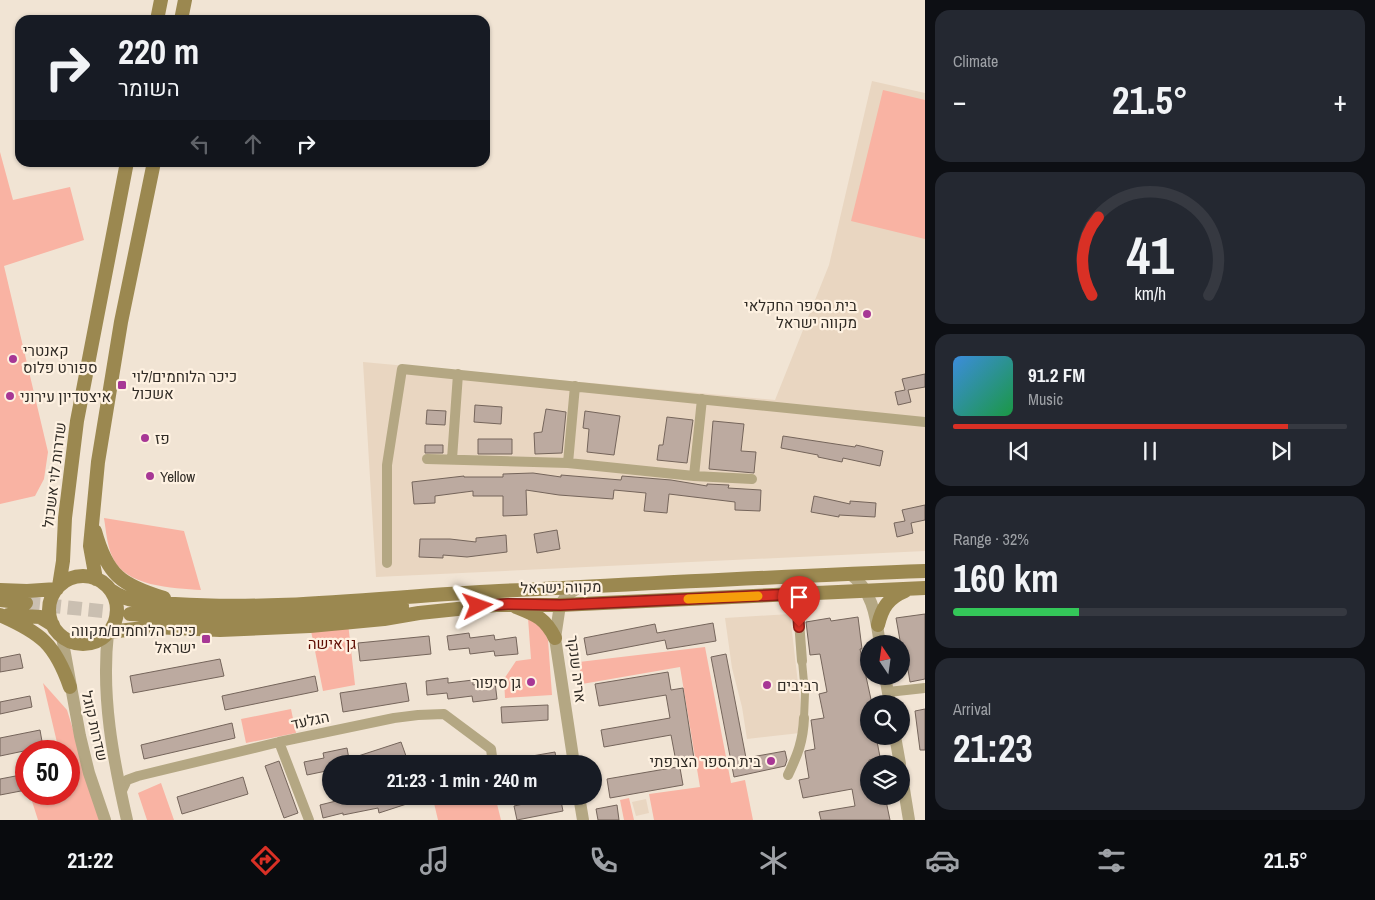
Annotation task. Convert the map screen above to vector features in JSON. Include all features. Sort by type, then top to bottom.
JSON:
[{"type":"main road","points":[[158,15],[161,0]]},
{"type":"main road","points":[[183,15],[185,0]]},
{"type":"main road","name":"שדרות לוי אשכול","points":[[58,587],[63,561],[65,518],[77,421],[126,167]]},
{"type":"main road","points":[[96,579],[90,546],[98,462],[121,322],[153,167]]},
{"type":"main road","points":[[92,521],[104,559],[110,570],[117,577],[153,595],[194,605]]},
{"type":"main road","name":"מקווה ישראל","points":[[112,592],[125,599],[137,601],[194,605],[297,604],[420,595],[925,571]]},
{"type":"main road","points":[[84,576],[96,579],[107,585],[112,592],[117,607],[117,616],[109,633],[86,644],[70,641],[62,637],[53,625],[49,611],[52,595],[58,587],[69,579],[84,576]]},
{"type":"main road","points":[[0,590],[27,591],[58,587]]},
{"type":"main road","name":"מקווה ישראל","points":[[109,633],[148,627],[220,630],[294,627],[384,619],[419,613],[508,604],[560,605],[925,588]]},
{"type":"main road","points":[[878,625],[886,603],[909,589]]},
{"type":"main road","points":[[130,614],[252,617],[329,613],[402,606],[420,595]]},
{"type":"main road","points":[[0,600],[26,602]]},
{"type":"main road","points":[[508,604],[539,617],[545,622],[555,638]]},
{"type":"main road","points":[[402,606],[419,613]]},
{"type":"main road","points":[[0,614],[40,617],[53,625]]},
{"type":"main road","points":[[0,614],[31,630],[48,643],[61,663],[70,687]]},
{"type":"street","points":[[387,564],[387,465],[402,369],[925,422]]},
{"type":"street","points":[[452,459],[458,374]]},
{"type":"street","points":[[568,463],[575,386]]},
{"type":"street","points":[[694,476],[702,399]]},
{"type":"street","points":[[427,459],[568,463],[694,476],[752,479]]},
{"type":"street","points":[[849,574],[860,582],[866,590],[878,625],[879,635]]},
{"type":"street","points":[[560,605],[567,595],[578,588]]},
{"type":"street","points":[[788,775],[798,754],[803,737],[804,718],[797,594]]},
{"type":"street","name":"אריה שנקר","points":[[560,605],[555,638],[573,755]]},
{"type":"street","name":"שדרות קוגל","points":[[109,633],[106,687],[112,745],[127,820]]},
{"type":"street","name":"שדרות קוגל","points":[[62,637],[70,687],[86,762],[105,820]]},
{"type":"street","points":[[900,695],[925,688]]},
{"type":"street","name":"הגלעד","points":[[121,793],[127,780],[138,776],[279,742],[394,718],[444,714],[491,749],[492,755]]},
{"type":"street","points":[[279,742],[306,819]]},
{"type":"street","points":[[580,805],[582,820]]},
{"type":"street","points":[[907,805],[910,820]]},
{"type":"shaded area","name":"בית הספר החקלאי מקווה ישראל","points":[[872,81],[925,93],[925,551],[376,577],[363,362],[775,400],[829,265]]},
{"type":"shaded area","name":"רביבים","points":[[790,614],[800,701],[800,733],[747,739],[742,707],[732,668],[725,618]]},
{"type":"shaded area","points":[[646,799],[649,813],[636,816],[632,802]]},
{"type":"green space","points":[[883,90],[925,100],[925,239],[851,221]]},
{"type":"green space","name":"קאנטרי ספורט פלוס","points":[[0,152],[13,200],[70,187],[84,240],[4,266],[48,452],[44,479],[35,496],[0,504]]},
{"type":"green space","points":[[104,518],[184,531],[201,590],[150,584],[127,574],[118,566],[112,556]]},
{"type":"green space","points":[[528,618],[542,628],[548,640],[552,695],[505,698],[504,679],[516,661],[531,659]]},
{"type":"green space","name":"גן אישה","points":[[348,623],[355,685],[323,691],[310,626]]},
{"type":"green space","points":[[705,647],[731,783],[745,780],[753,820],[654,820],[649,794],[700,787],[680,667],[582,684],[579,662]]},
{"type":"green space","points":[[43,683],[67,710],[76,740],[56,740]]},
{"type":"green space","points":[[291,709],[296,733],[246,743],[241,719]]},
{"type":"green space","points":[[80,752],[101,820],[38,820],[33,805],[80,805]]},
{"type":"green space","points":[[161,783],[174,820],[147,820],[138,793]]},
{"type":"green space","points":[[629,798],[634,820],[624,820],[620,800]]},
{"type":"green space","points":[[434,805],[497,805],[501,820],[438,820]]},
{"type":"building","points":[[925,374],[925,387],[908,390],[911,402],[898,405],[895,392],[905,390],[902,379]]},
{"type":"building","points":[[475,405],[502,407],[501,424],[474,422]]},
{"type":"building","points":[[546,409],[566,412],[562,453],[535,454],[534,433],[542,432]]},
{"type":"building","points":[[427,410],[446,411],[445,425],[426,424]]},
{"type":"building","points":[[585,411],[620,416],[614,455],[587,452],[589,429],[583,428]]},
{"type":"building","points":[[667,417],[693,420],[687,463],[657,460],[659,445],[663,445]]},
{"type":"building","points":[[713,421],[744,424],[741,451],[756,452],[754,473],[709,469]]},
{"type":"building","points":[[783,436],[855,447],[856,445],[883,451],[880,466],[843,458],[842,462],[781,448]]},
{"type":"building","points":[[478,439],[512,439],[512,454],[478,454]]},
{"type":"building","points":[[425,445],[443,445],[443,453],[425,453]]},
{"type":"building","points":[[533,473],[561,477],[561,475],[621,480],[622,476],[671,480],[707,486],[707,484],[729,485],[728,488],[761,490],[760,511],[735,510],[735,502],[669,494],[667,513],[644,511],[646,493],[614,490],[613,499],[559,495],[526,490],[527,515],[503,516],[503,496],[473,496],[473,491],[435,496],[435,503],[414,504],[412,482],[464,476],[503,477],[503,474]]},
{"type":"building","points":[[814,496],[850,504],[850,501],[876,503],[875,517],[839,515],[839,517],[811,512]]},
{"type":"building","points":[[925,505],[925,520],[911,523],[913,533],[897,537],[894,523],[905,521],[902,510]]},
{"type":"building","points":[[557,530],[560,549],[537,553],[534,534]]},
{"type":"building","points":[[506,535],[507,552],[467,557],[443,555],[443,558],[419,557],[420,539],[450,539],[476,542],[476,538]]},
{"type":"building","points":[[925,614],[925,679],[910,682],[910,635],[899,635],[896,618]]},
{"type":"building","points":[[858,617],[860,635],[860,685],[868,685],[870,695],[860,695],[860,745],[878,745],[880,755],[860,755],[860,805],[887,805],[890,820],[821,820],[819,812],[855,806],[852,789],[803,798],[799,780],[809,778],[805,751],[815,749],[811,720],[824,718],[819,694],[827,692],[820,654],[810,655],[806,622],[830,618],[831,621]]},
{"type":"building","points":[[713,623],[716,641],[667,649],[665,640],[587,655],[584,638],[655,624],[657,633]]},
{"type":"building","points":[[469,633],[470,638],[494,635],[495,640],[516,637],[518,654],[495,656],[494,651],[470,654],[469,648],[449,650],[447,636]]},
{"type":"building","points":[[429,636],[431,654],[360,661],[358,643]]},
{"type":"building","points":[[20,654],[23,668],[0,672],[0,658]]},
{"type":"building","points":[[726,654],[746,758],[785,751],[787,760],[785,766],[734,777],[711,657]]},
{"type":"building","points":[[220,659],[224,676],[133,693],[130,676]]},
{"type":"building","points":[[668,672],[671,690],[683,688],[695,765],[680,768],[683,785],[610,798],[607,779],[677,767],[671,735],[604,747],[601,730],[670,718],[666,695],[599,706],[595,684]]},
{"type":"building","points":[[315,676],[318,691],[225,710],[222,696]]},
{"type":"building","points":[[448,678],[448,683],[473,680],[473,685],[495,682],[497,699],[473,702],[472,696],[448,699],[447,693],[427,695],[426,681]]},
{"type":"building","points":[[406,683],[409,701],[343,712],[340,693]]},
{"type":"building","points":[[30,696],[32,707],[0,714],[0,702]]},
{"type":"building","points":[[548,705],[548,720],[502,723],[501,707]]},
{"type":"building","points":[[925,709],[925,750],[920,750],[915,711]]},
{"type":"building","points":[[232,723],[235,738],[144,759],[141,745]]},
{"type":"building","points":[[40,730],[42,740],[15,740],[15,753],[0,756],[0,738]]},
{"type":"building","points":[[401,742],[406,755],[361,755]]},
{"type":"building","points":[[347,748],[348,755],[323,755],[323,753]]},
{"type":"building","points":[[555,752],[556,755],[538,755]]},
{"type":"building","points":[[322,758],[322,772],[307,775],[304,762]]},
{"type":"building","points":[[279,761],[298,813],[284,818],[265,766]]},
{"type":"building","points":[[15,776],[15,792],[0,795],[0,779]]},
{"type":"building","points":[[243,777],[248,794],[182,814],[177,797]]},
{"type":"building","points":[[320,805],[404,805],[379,813],[378,808],[323,818]]},
{"type":"building","points":[[562,805],[563,811],[517,820],[514,806]]},
{"type":"building","points":[[617,805],[619,820],[598,820],[596,809]]},
{"type":"tunnel","points":[[26,603],[130,614]]},
{"type":"slow traffic","points":[[688,599],[758,596]]},
{"type":"place","name":"בית הספר החקלאי מקווה ישראל","points":[[867,314]]},
{"type":"place","name":"קאנטרי ספורט פלוס","points":[[13,359]]},
{"type":"place","name":"כיכר הלוחמים/לוי אשכול","points":[[122,385]]},
{"type":"place","name":"איצטדיון עירוני","points":[[10,396]]},
{"type":"place","name":"פז","points":[[145,438]]},
{"type":"place","name":"Yellow","points":[[150,476]]},
{"type":"place","name":"כיכר הלוחמים/מקווה ישראל","points":[[206,639]]},
{"type":"place","name":"גן סיפור","points":[[531,682]]},
{"type":"place","name":"רביבים","points":[[767,685]]},
{"type":"place","name":"בית הספר הצרפתי","points":[[771,761]]},
{"type":"route","points":[[478,606],[508,604],[560,605],[797,594],[799,627]]}]
